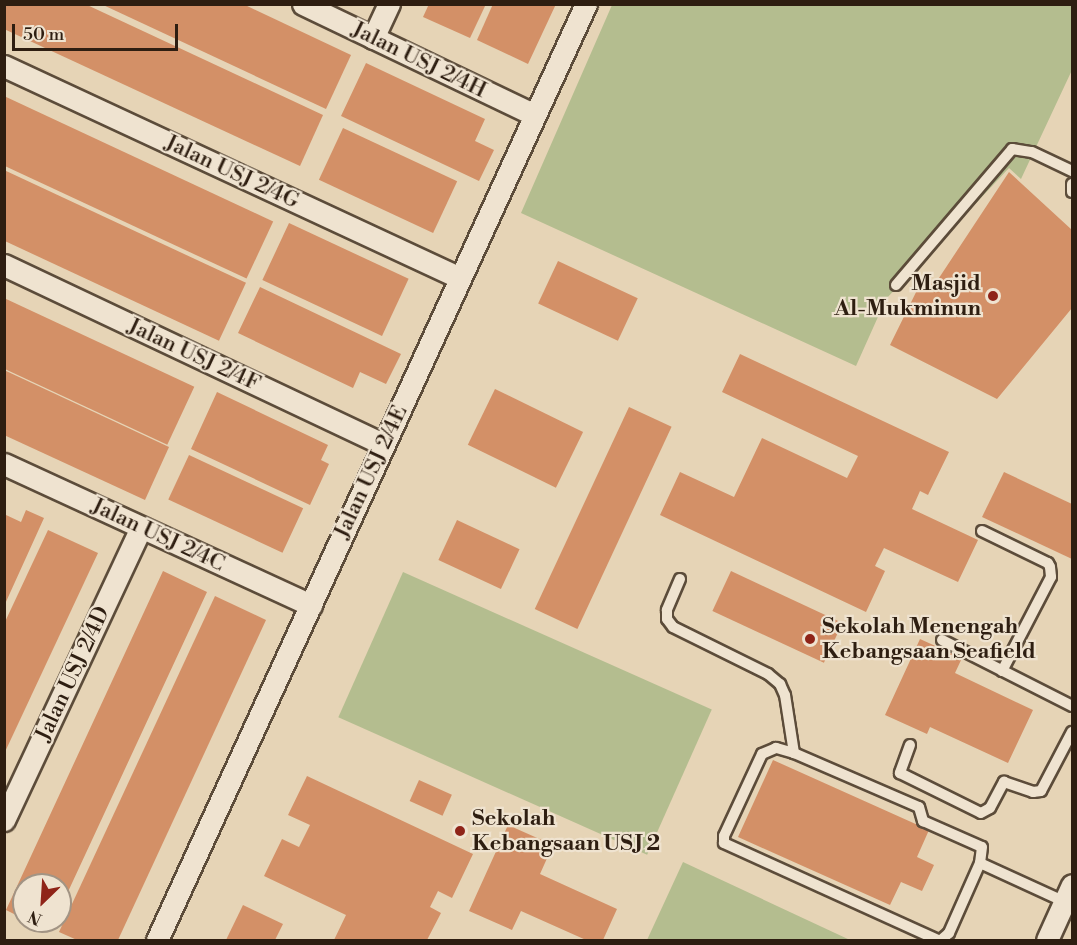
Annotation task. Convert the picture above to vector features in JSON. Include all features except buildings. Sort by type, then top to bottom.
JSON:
[{"type":"street","name":"Jalan USJ 2/4H","points":[[303,4],[535,115]]},
{"type":"street","points":[[373,38],[389,4]]},
{"type":"street","name":"Jalan USJ 2/4E","points":[[157,940],[586,4]]},
{"type":"street","name":"Jalan USJ 2/4G","points":[[4,66],[460,278]]},
{"type":"street","name":"Jalan USJ 2/4F","points":[[4,265],[384,445]]},
{"type":"street","name":"Jalan USJ 2/4C","points":[[4,464],[311,605]]},
{"type":"street","name":"Jalan USJ 2/4D","points":[[4,820],[141,527]]},
{"type":"street","points":[[1047,940],[1069,893]]},
{"type":"lane","points":[[896,285],[1012,149],[1032,152],[1072,171]]},
{"type":"lane","points":[[1072,184],[1072,192]]},
{"type":"lane","points":[[982,531],[1048,563],[1050,567],[1051,577],[1002,671]]},
{"type":"lane","points":[[680,579],[667,619],[673,627],[780,684],[794,753]]},
{"type":"lane","points":[[942,640],[1072,706]]},
{"type":"lane","points":[[910,745],[900,773],[981,813],[990,808],[1004,782],[1033,792],[1041,791],[1072,732]]},
{"type":"lane","points":[[776,748],[794,753],[919,807],[923,821],[982,847],[980,863],[949,933],[940,940],[724,843],[724,836],[762,754],[776,748]]},
{"type":"lane","points":[[980,863],[1069,893]]},
{"type":"green space","points":[[612,5],[1072,5],[1072,70],[1021,179],[1009,168],[886,299],[856,366],[521,213]]},
{"type":"green space","points":[[403,572],[712,709],[647,855],[338,717]]},
{"type":"green space","points":[[683,862],[850,940],[647,940]]},
{"type":"place","name":"Masjid Al-Mukminun","points":[[993,296]]},
{"type":"place","name":"Sekolah Menengah Kebangsaan Seafield","points":[[810,639]]},
{"type":"place","name":"Sekolah Kebangsaan USJ 2","points":[[460,831]]}]
